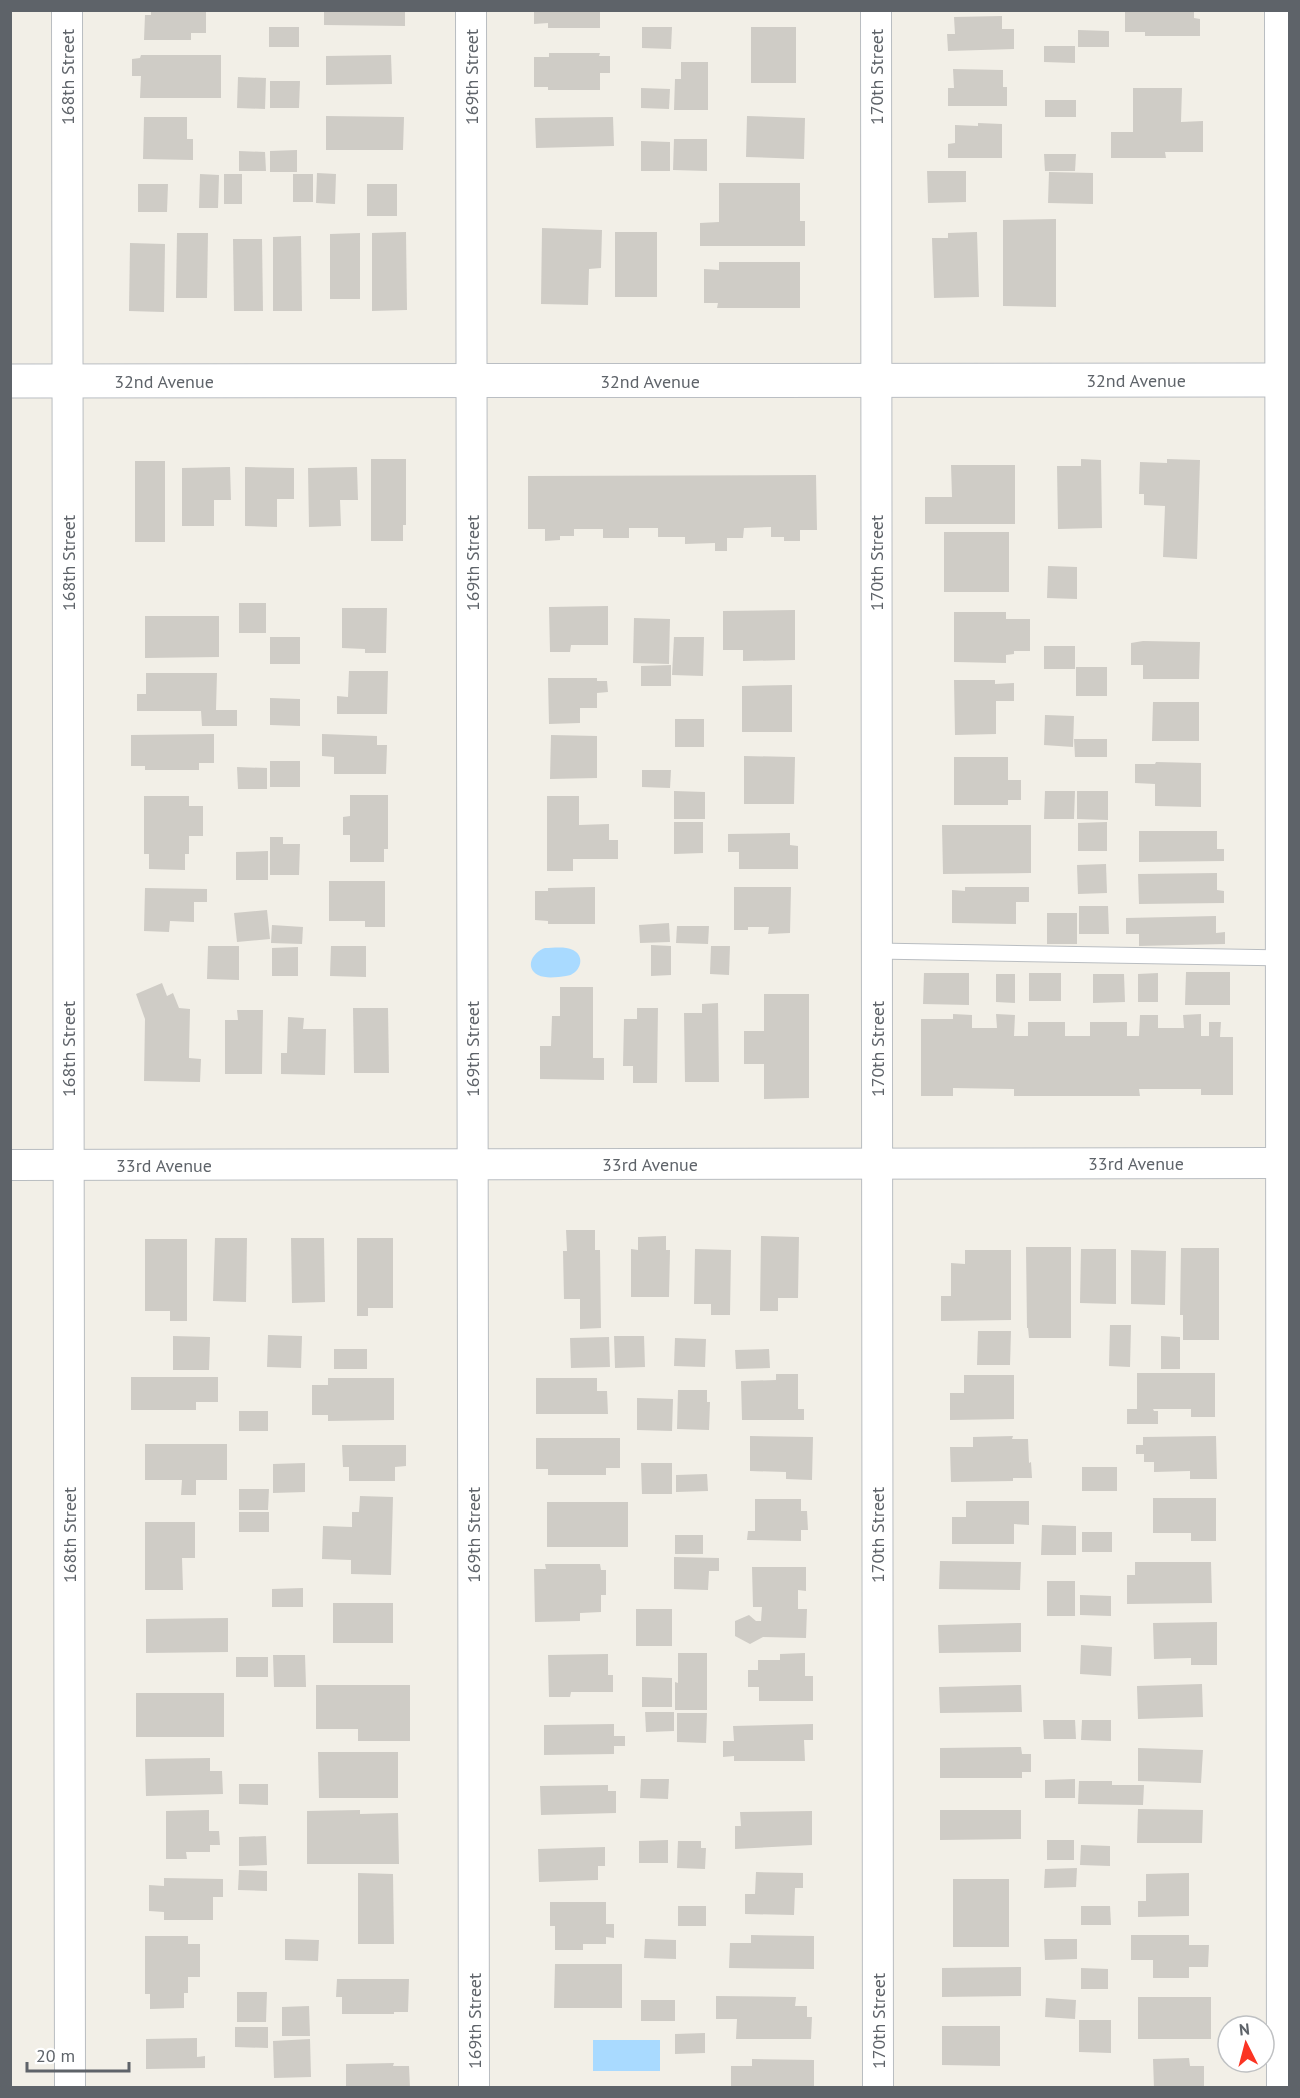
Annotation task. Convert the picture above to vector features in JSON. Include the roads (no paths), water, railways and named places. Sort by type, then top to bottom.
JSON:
[{"type":"street","name":"168th Street","points":[[67,10],[70,2088]]},
{"type":"street","name":"169th Street","points":[[471,10],[474,2088]]},
{"type":"street","name":"170th Street","points":[[876,10],[878,2088]]},
{"type":"street","points":[[1280,10],[1285,380],[1281,958],[1285,1163],[1282,2088]]},
{"type":"street","name":"32nd Avenue","points":[[10,381],[1285,380]]},
{"type":"street","name":"33rd Avenue","points":[[10,1166],[1285,1163]]},
{"type":"lane","points":[[877,951],[1281,958]]},
{"type":"water","points":[[545,948],[573,950],[580,957],[578,969],[566,976],[538,975],[532,968],[532,960]]},
{"type":"water","points":[[593,2040],[660,2040],[660,2071],[593,2071]]}]
